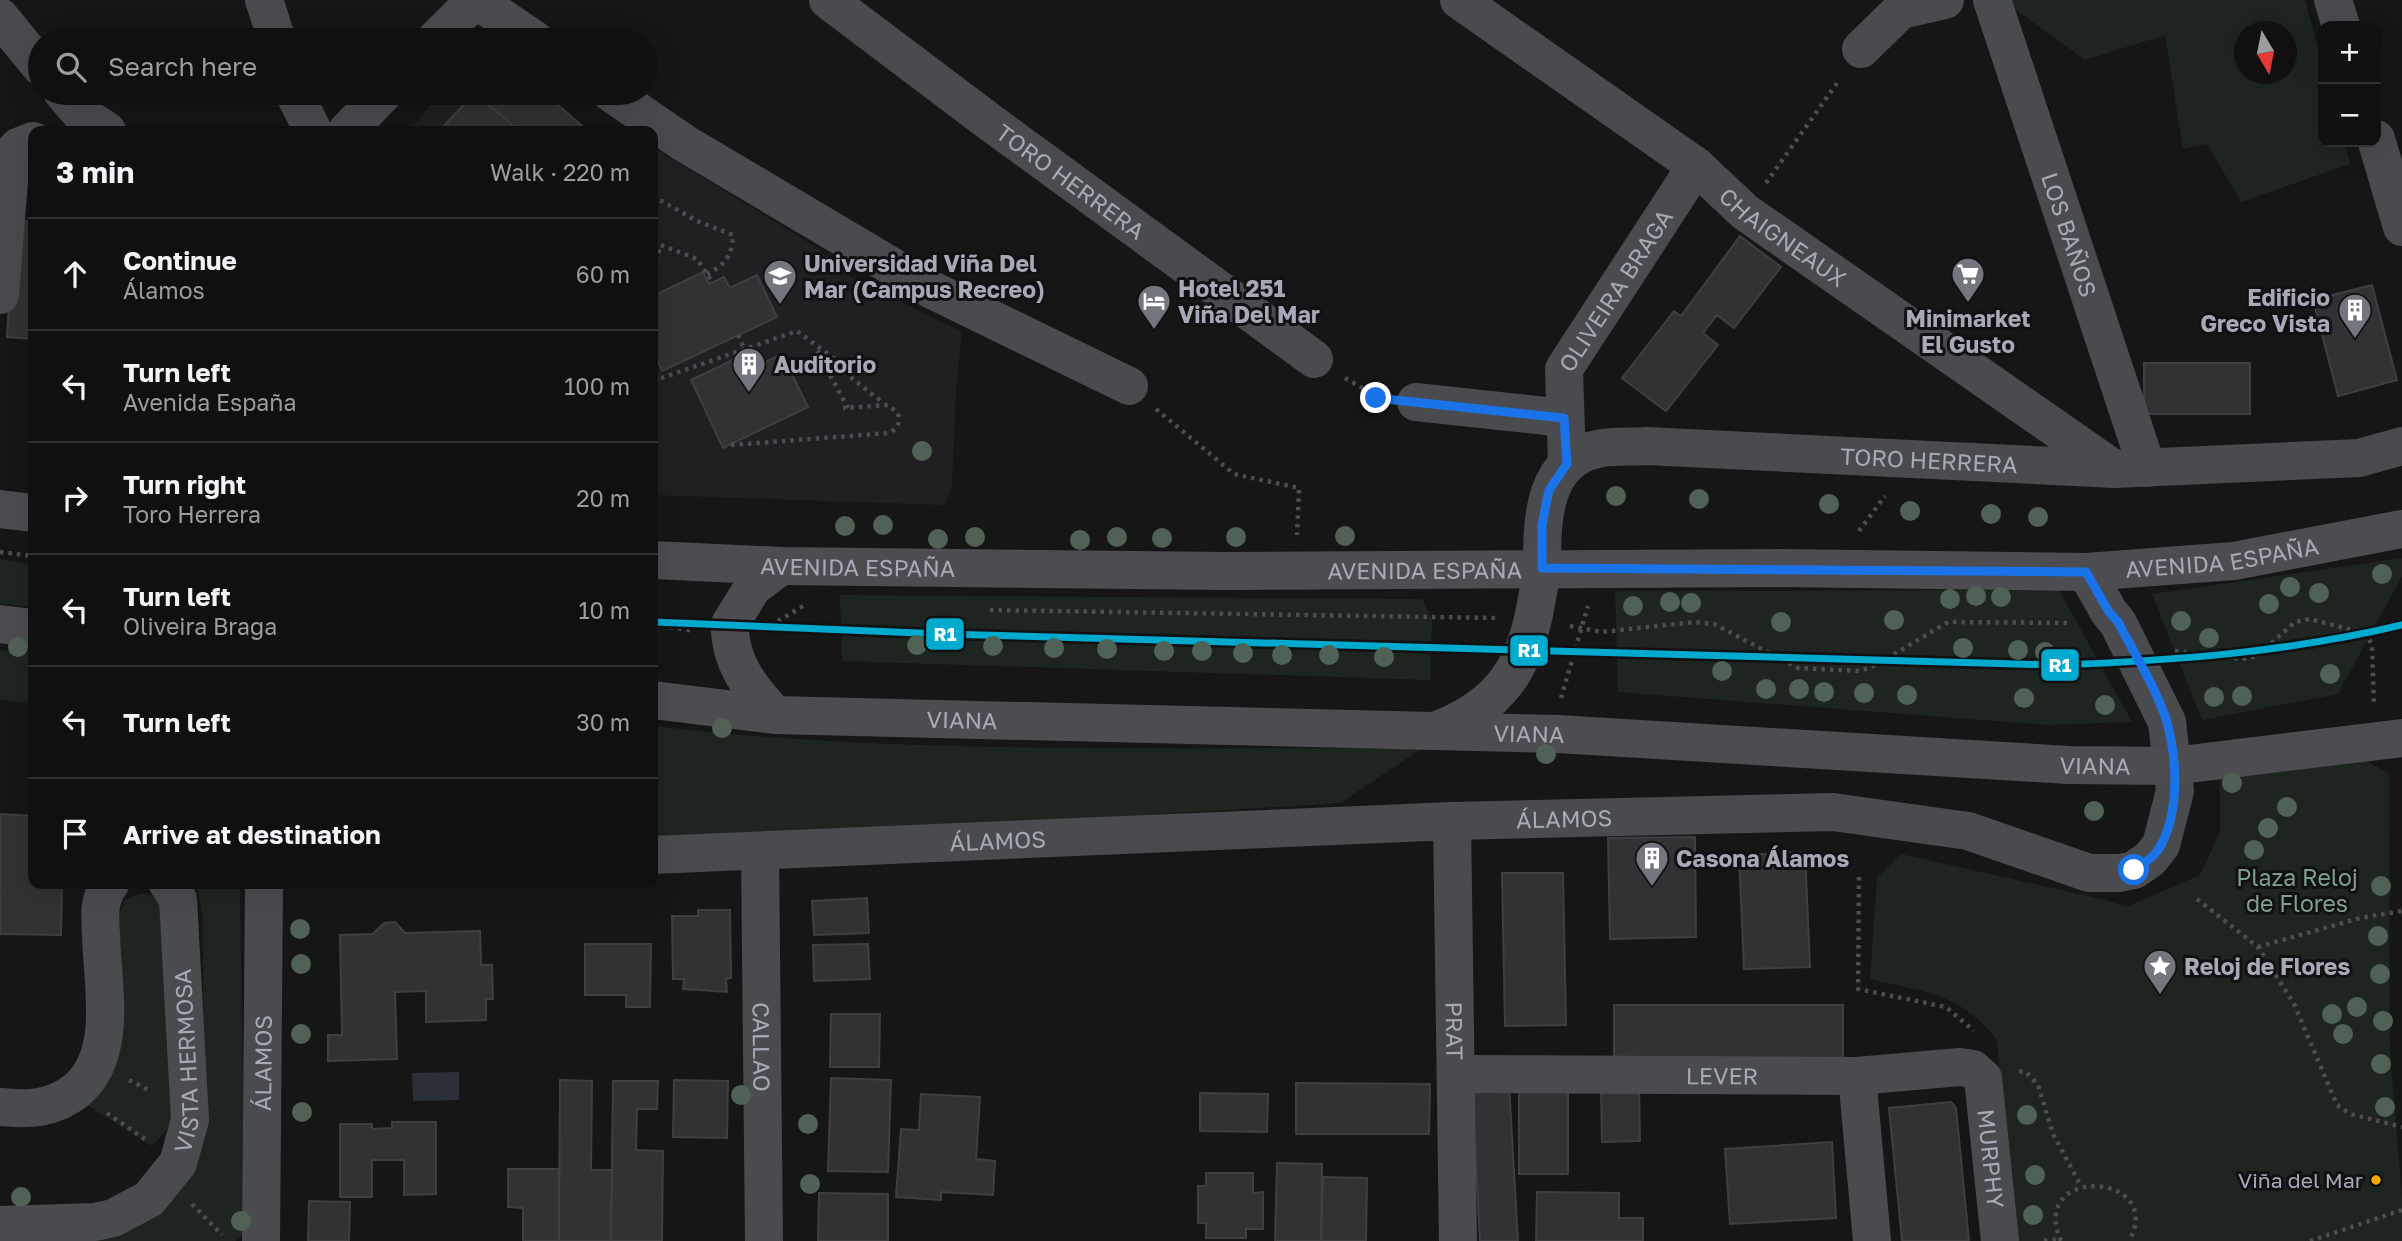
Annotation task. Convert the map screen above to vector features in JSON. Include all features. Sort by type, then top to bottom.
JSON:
[{"type":"main road","points":[[0,509],[28,512]]},
{"type":"main road","name":"AVENIDA ESPAÑA","points":[[658,560],[781,566],[1296,571],[1829,568],[2086,572],[2234,561],[2402,529]]},
{"type":"main road","points":[[775,715],[740,671],[730,624],[753,587],[781,566]]},
{"type":"main road","points":[[1437,731],[1477,710],[1511,676],[1524,653],[1534,620],[1542,568]]},
{"type":"main road","points":[[0,624],[28,627]]},
{"type":"main road","name":"VIANA","points":[[658,701],[775,715],[1558,734],[2069,765],[2173,766],[2402,738]]},
{"type":"street","points":[[264,0],[273,28]]},
{"type":"street","points":[[447,28],[475,0],[517,28]]},
{"type":"street","name":"TORO HERRERA","points":[[828,0],[1314,359]]},
{"type":"street","name":"CHAIGNEAUX","points":[[1459,0],[1696,166],[1745,212],[2130,468]]},
{"type":"street","points":[[1861,49],[1901,10],[1945,0]]},
{"type":"street","name":"LOS BAÑOS","points":[[1992,0],[2130,468]]},
{"type":"street","points":[[2333,0],[2339,21]]},
{"type":"street","points":[[0,17],[28,51]]},
{"type":"street","points":[[300,105],[310,126]]},
{"type":"street","points":[[352,126],[372,105]]},
{"type":"street","points":[[629,105],[684,143],[930,289],[1129,386]]},
{"type":"street","points":[[0,295],[11,155],[18,147],[28,143]]},
{"type":"street","points":[[2378,147],[2402,227]]},
{"type":"street","name":"OLIVEIRA BRAGA","points":[[1567,464],[1564,369],[1696,166]]},
{"type":"street","points":[[1416,402],[1564,418]]},
{"type":"street","name":"TORO HERRERA","points":[[1567,464],[1600,449],[1646,446],[2130,468],[2359,458],[2395,445]]},
{"type":"street","points":[[1542,568],[1542,525],[1549,490],[1567,464]]},
{"type":"street","name":"ÁLAMOS","points":[[658,855],[760,853],[1452,821],[1748,811],[1833,812],[1968,831],[2089,873],[2105,875],[2134,870],[2150,859],[2161,845],[2172,810],[2173,766],[2162,708],[2118,622],[2109,612],[2086,572]]},
{"type":"street","name":"PRAT","points":[[1452,821],[1458,1241]]},
{"type":"street","name":"CALLAO","points":[[760,853],[764,1241]]},
{"type":"street","points":[[0,1107],[28,1110],[48,1106],[75,1091],[96,1066],[105,1030],[100,904],[108,889]]},
{"type":"street","name":"VISTA HERMOSA","points":[[0,1225],[113,1219],[149,1199],[178,1163],[190,1120],[177,900],[171,889]]},
{"type":"street","name":"ÁLAMOS","points":[[261,1241],[264,889]]},
{"type":"street","name":"LEVER","points":[[1456,1074],[1857,1076],[1959,1067],[1973,1069],[1983,1078]]},
{"type":"street","points":[[1857,1076],[1872,1241]]},
{"type":"street","name":"MURPHY","points":[[1983,1078],[2000,1241]]},
{"type":"path","points":[[1745,212],[1861,49]]},
{"type":"path","points":[[658,199],[697,221],[733,235],[733,247],[724,265],[707,274]]},
{"type":"path","points":[[658,244],[697,259],[713,283]]},
{"type":"path","points":[[658,254],[661,245]]},
{"type":"path","points":[[658,380],[797,331],[852,372]]},
{"type":"path","points":[[738,335],[744,348]]},
{"type":"path","points":[[731,445],[889,433],[897,428],[898,413],[888,405],[845,408],[810,341]]},
{"type":"path","points":[[817,351],[881,401]]},
{"type":"path","points":[[1314,359],[1376,398],[1416,402]]},
{"type":"path","points":[[1129,386],[1234,474],[1299,488],[1296,571]]},
{"type":"path","points":[[1829,568],[1914,459]]},
{"type":"path","points":[[0,552],[28,555]]},
{"type":"path","points":[[1558,734],[1561,690],[1589,603],[1590,570]]},
{"type":"path","points":[[1859,877],[1858,989],[1946,1007],[1983,1038],[1983,1078],[2010,1069],[2026,1072],[2038,1085],[2053,1134],[2081,1186]]},
{"type":"path","points":[[2197,900],[2258,947],[2294,1004],[2337,1105],[2350,1114],[2402,1127]]},
{"type":"path","points":[[2258,947],[2360,918],[2402,911]]},
{"type":"path","points":[[96,1066],[147,1087],[152,1100]]},
{"type":"path","points":[[2044,1241],[2061,1240],[2057,1214],[2070,1193],[2081,1186],[2095,1183],[2110,1186],[2123,1194],[2131,1206],[2135,1220],[2130,1241]]},
{"type":"path","points":[[2310,1241],[2402,1210]]},
{"type":"shaded area","points":[[431,105],[558,105],[582,126],[413,126]]},
{"type":"shaded area","name":"Universidad Viña Del Mar (Campus Recreo)","points":[[658,150],[816,247],[854,279],[962,332],[956,390],[952,485],[945,505],[658,495]]},
{"type":"shaded area","points":[[459,1072],[459,1100],[413,1101],[412,1073]]},
{"type":"green space","points":[[2012,0],[2305,0],[2318,48],[2318,147],[2345,147],[2350,164],[2241,202],[2207,144],[2183,149],[2165,35],[2085,60],[2012,7]]},
{"type":"green space","points":[[2402,558],[2402,576],[2338,694],[2202,720],[2152,594]]},
{"type":"green space","points":[[0,559],[28,564],[28,607],[0,604]]},
{"type":"green space","points":[[2059,590],[2132,722],[2047,725],[1618,692],[1615,591]]},
{"type":"green space","points":[[840,595],[1422,599],[1432,619],[1430,680],[842,661]]},
{"type":"green space","points":[[0,650],[28,653],[28,703],[0,700]]},
{"type":"green space","points":[[658,726],[845,742],[941,746],[1421,749],[1340,803],[946,827],[658,837]]},
{"type":"green space","name":"Plaza Reloj de Flores","points":[[2363,759],[2389,774],[2390,1054],[2402,1196],[2402,1241],[2012,1241],[1997,1040],[1970,1012],[1955,1003],[1924,992],[1870,979],[1877,878],[1901,854],[2106,900],[2126,907],[2200,875],[2220,832],[2220,774]]},
{"type":"green space","points":[[198,889],[240,889],[245,1234],[235,1241],[85,1241],[204,1142],[203,920]]},
{"type":"green space","points":[[142,893],[157,897],[163,918],[174,1122],[152,1146],[84,1103],[117,921],[124,900]]},
{"type":"building","points":[[464,105],[489,105],[513,126],[444,126]]},
{"type":"building","points":[[489,105],[558,105],[582,126],[513,126]]},
{"type":"building","points":[[14,221],[28,222],[28,339],[7,337]]},
{"type":"building","points":[[1740,236],[1781,267],[1734,328],[1717,315],[1703,333],[1718,345],[1666,411],[1622,378],[1674,311],[1681,316]]},
{"type":"building","points":[[703,272],[709,284],[724,277],[730,288],[757,275],[777,317],[662,371],[658,362],[658,294]]},
{"type":"building","name":"Edificio Greco Vista","points":[[2372,285],[2397,380],[2338,396],[2313,300]]},
{"type":"building","name":"Auditorio","points":[[782,354],[808,407],[723,448],[691,380],[735,359],[742,373]]},
{"type":"building","points":[[2144,363],[2250,363],[2250,414],[2144,414]]},
{"type":"building","points":[[0,814],[28,816],[28,889],[62,889],[61,935],[0,934]]},
{"type":"building","name":"Casona Álamos","points":[[1695,837],[1696,937],[1610,939],[1608,838]]},
{"type":"building","points":[[1805,852],[1810,967],[1744,969],[1739,855]]},
{"type":"building","points":[[1502,873],[1563,873],[1566,1025],[1505,1026]]},
{"type":"building","points":[[867,898],[869,933],[814,935],[812,901]]},
{"type":"building","points":[[698,910],[730,910],[731,978],[726,979],[727,992],[683,989],[684,979],[673,979],[672,916],[698,916]]},
{"type":"building","points":[[395,922],[405,933],[480,931],[481,965],[492,965],[493,999],[486,999],[486,1020],[426,1022],[426,991],[395,992],[397,1059],[328,1061],[328,1035],[342,1035],[340,935],[373,934],[384,923]]},
{"type":"building","points":[[585,944],[651,944],[650,1007],[626,1007],[626,995],[585,995]]},
{"type":"building","points":[[868,944],[870,979],[814,981],[813,945]]},
{"type":"building","points":[[1614,1005],[1843,1005],[1843,1059],[1614,1058]]},
{"type":"building","points":[[831,1014],[880,1014],[879,1067],[830,1067]]},
{"type":"building","points":[[831,1078],[891,1080],[888,1172],[828,1171]]},
{"type":"building","points":[[560,1080],[592,1081],[591,1170],[612,1170],[611,1241],[559,1241]]},
{"type":"building","points":[[674,1080],[728,1081],[727,1138],[673,1137]]},
{"type":"building","points":[[613,1081],[658,1081],[657,1109],[637,1109],[636,1150],[663,1151],[662,1241],[611,1241]]},
{"type":"building","points":[[1296,1083],[1430,1084],[1429,1134],[1296,1134]]},
{"type":"building","points":[[1509,1085],[1518,1241],[1480,1241],[1472,1088]]},
{"type":"building","points":[[1639,1087],[1640,1141],[1602,1142],[1601,1089]]},
{"type":"building","points":[[1568,1091],[1568,1174],[1519,1174],[1519,1092]]},
{"type":"building","points":[[1200,1093],[1268,1094],[1267,1132],[1200,1131]]},
{"type":"building","points":[[921,1094],[980,1097],[976,1159],[995,1161],[993,1195],[941,1192],[941,1200],[896,1197],[901,1129],[919,1130]]},
{"type":"building","points":[[1951,1102],[1956,1108],[1969,1241],[1902,1241],[1889,1108]]},
{"type":"building","points":[[392,1122],[436,1122],[436,1194],[404,1195],[404,1160],[372,1160],[372,1197],[340,1197],[340,1124],[372,1124],[372,1129],[392,1128]]},
{"type":"building","points":[[1832,1142],[1836,1218],[1730,1224],[1725,1149]]},
{"type":"building","points":[[1277,1163],[1322,1164],[1321,1241],[1275,1241]]},
{"type":"building","points":[[508,1169],[559,1169],[559,1241],[523,1241],[523,1208],[508,1207]]},
{"type":"building","points":[[1206,1173],[1253,1173],[1253,1193],[1263,1192],[1263,1229],[1246,1229],[1246,1238],[1206,1238],[1206,1223],[1198,1223],[1198,1186],[1206,1186]]},
{"type":"building","points":[[1323,1177],[1367,1178],[1366,1241],[1321,1241]]},
{"type":"building","points":[[1537,1192],[1619,1193],[1619,1218],[1643,1218],[1643,1241],[1536,1241]]},
{"type":"building","points":[[819,1193],[888,1194],[888,1241],[818,1241]]},
{"type":"building","points":[[309,1201],[350,1202],[349,1241],[308,1241]]},
{"type":"transit line","name":"R1","points":[[658,622],[943,634],[2055,665],[2230,654],[2316,642],[2402,625]]},
{"type":"place","name":"Minimarket El Gusto","points":[[1968,304]]},
{"type":"place","name":"Universidad Viña Del Mar (Campus Recreo)","points":[[780,306]]},
{"type":"place","name":"Hotel 251 Viña Del Mar","points":[[1154,331]]},
{"type":"place","name":"Edificio Greco Vista","points":[[2355,340]]},
{"type":"place","name":"Auditorio","points":[[749,394]]},
{"type":"place","name":"Casona Álamos","points":[[1652,888]]},
{"type":"place","name":"Reloj de Flores","points":[[2160,996]]},
{"type":"place","name":"Viña del Mar","points":[[2376,1180]]},
{"type":"route","points":[[1376,398],[1564,418],[1567,464],[1549,490],[1542,525],[1542,568],[2086,572],[2109,612],[2118,622],[2167,722],[2175,791],[2172,810],[2161,845],[2150,859],[2134,870]]}]
